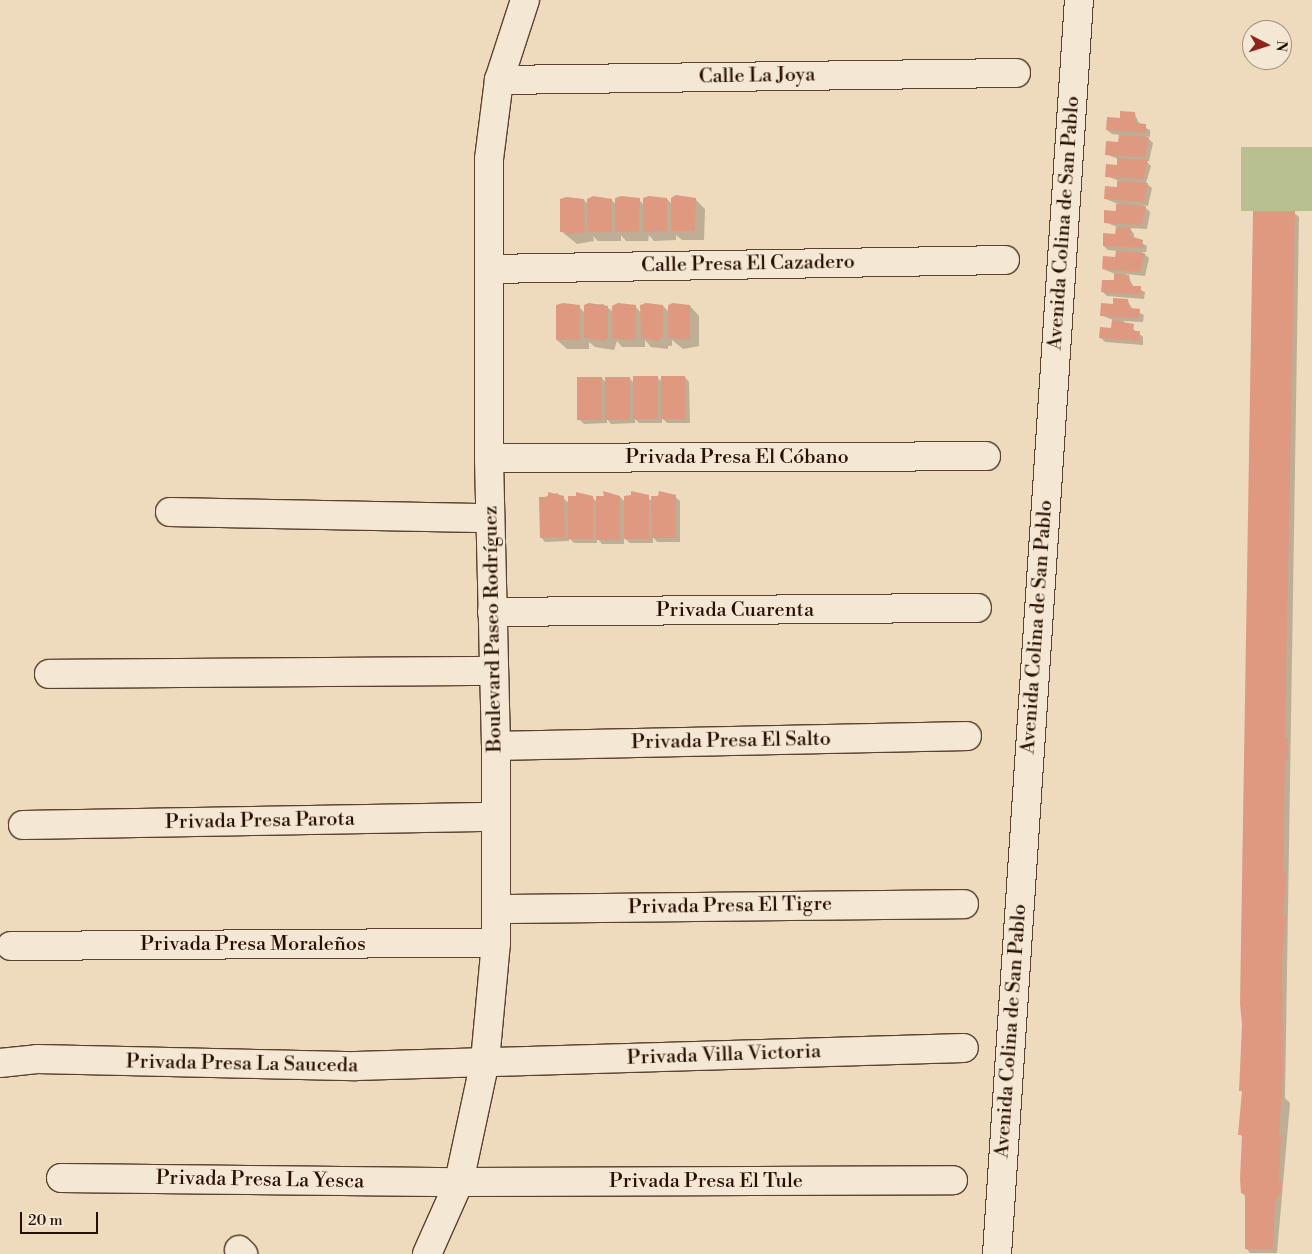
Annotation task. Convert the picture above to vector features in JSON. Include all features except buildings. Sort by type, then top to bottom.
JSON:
[{"type":"street","name":"Boulevard Paseo Rodríguez","points":[[427,1254],[459,1182],[485,1062],[496,943],[496,746],[489,458],[489,159],[499,80],[526,0]]},
{"type":"street","name":"Avenida Colina de San Pablo","points":[[997,1254],[1079,0]]},
{"type":"street","name":"Calle La Joya","points":[[499,80],[1016,73]]},
{"type":"street","name":"Calle Presa El Cazadero","points":[[490,269],[1005,260]]},
{"type":"street","name":"Privada Presa El Cóbano","points":[[489,458],[986,456]]},
{"type":"street","points":[[170,512],[490,518]]},
{"type":"street","name":"Privada Cuarenta","points":[[492,612],[977,608]]},
{"type":"street","points":[[49,674],[494,671]]},
{"type":"street","name":"Privada Presa El Salto","points":[[496,746],[967,736]]},
{"type":"street","name":"Privada Presa Parota","points":[[23,824],[496,817]]},
{"type":"street","name":"Privada Presa El Tigre","points":[[497,908],[964,904]]},
{"type":"street","name":"Privada Presa Moraleños","points":[[11,946],[496,943]]},
{"type":"street","name":"Privada Villa Victoria","points":[[485,1062],[964,1048]]},
{"type":"street","name":"Privada Presa La Sauceda","points":[[0,1063],[37,1059],[356,1066],[485,1062]]},
{"type":"street","name":"Privada Presa La Yesca","points":[[61,1178],[459,1182]]},
{"type":"street","name":"Privada Presa El Tule","points":[[459,1182],[953,1180]]},
{"type":"green space","points":[[1241,147],[1312,147],[1312,211],[1241,211]]}]
